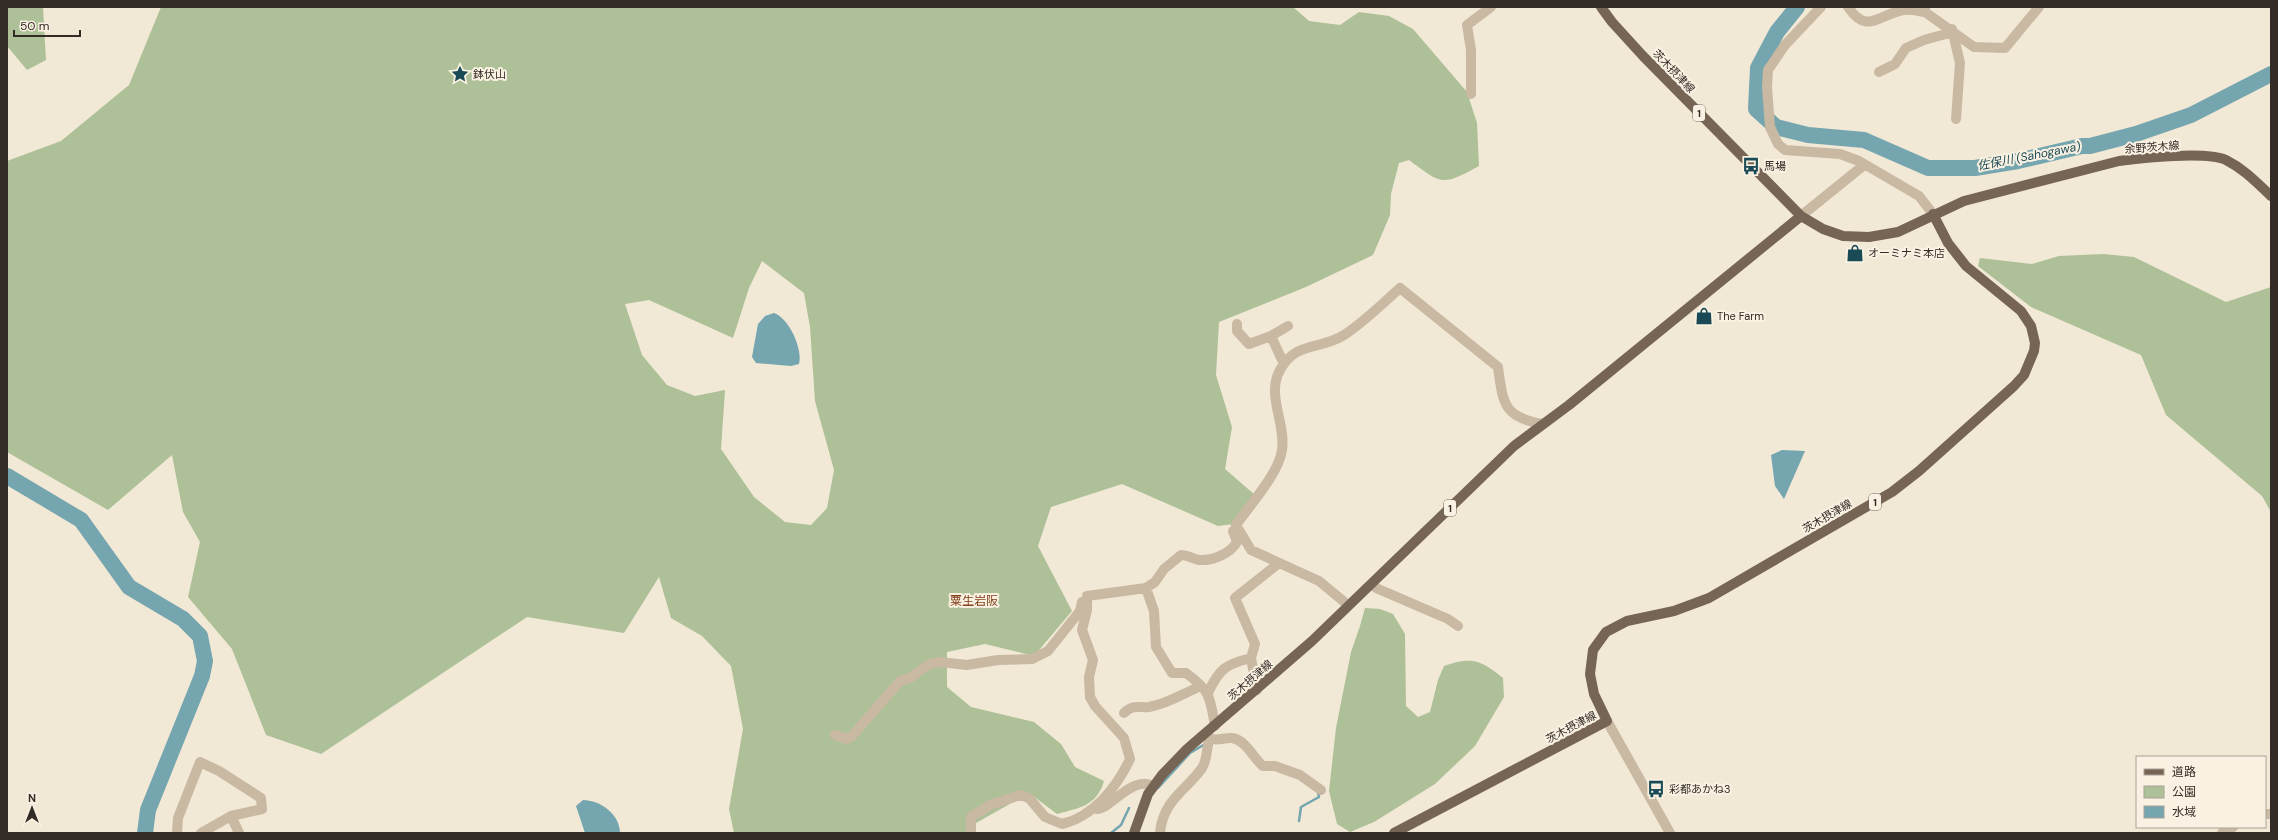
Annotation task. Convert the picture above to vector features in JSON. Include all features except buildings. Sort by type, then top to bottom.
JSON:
[{"type":"main road","name":"茨木摂津線","points":[[1394,833],[1607,721],[1594,694],[1590,674],[1593,650],[1606,632],[1627,621],[1674,611],[1709,598],[1892,492],[1925,466],[2024,375],[2034,351],[2035,343],[2031,326],[2021,311],[1966,266],[1948,243],[1933,214],[1898,232],[1869,237],[1836,234],[1823,229],[1801,216],[1643,56],[1612,22],[1601,7]]},
{"type":"main road","name":"余野茨木線","points":[[1933,214],[1964,201],[2119,161],[2144,157],[2203,157],[2224,159],[2243,170],[2271,196]]},
{"type":"main road","name":"茨木摂津線","points":[[1134,833],[1146,798],[1153,786],[1187,749],[1208,739],[1215,726],[1258,690],[1373,583],[1514,446],[1569,405],[1801,216]]},
{"type":"street","points":[[1471,94],[1471,50],[1467,25],[1491,7]]},
{"type":"street","points":[[1821,7],[1784,45],[1768,70],[1767,87],[1770,127],[1778,144],[1784,150],[1840,154],[1864,165],[1919,196],[1933,214]]},
{"type":"street","points":[[1848,7],[1854,17],[1863,22],[1870,23],[1902,10],[1925,10],[1935,21],[1974,47],[2005,48],[2039,7]]},
{"type":"street","points":[[1879,72],[1895,64],[1906,48],[1924,40],[1952,31]]},
{"type":"street","points":[[1952,31],[1960,63],[1956,119]]},
{"type":"street","points":[[1801,216],[1864,165]]},
{"type":"street","points":[[835,735],[846,738],[852,736],[900,681],[910,678],[929,664],[940,662],[967,664],[998,660],[1032,659],[1048,651],[1071,624],[1080,611],[1081,603],[1087,596],[1146,588],[1156,582],[1164,569],[1181,555],[1189,556],[1197,560],[1212,560],[1234,547],[1237,542],[1232,528],[1236,525],[1274,472],[1282,451],[1282,426],[1274,392],[1279,370],[1293,352],[1343,336],[1400,288],[1498,367],[1501,392],[1510,413],[1523,420],[1542,424]]},
{"type":"street","points":[[1237,324],[1237,331],[1249,344],[1271,336],[1288,326]]},
{"type":"street","points":[[1271,336],[1284,364]]},
{"type":"street","points":[[1236,525],[1251,550],[1319,581],[1348,605]]},
{"type":"street","points":[[1258,690],[1251,658],[1255,644],[1235,598],[1279,563]]},
{"type":"street","points":[[1373,583],[1376,588],[1448,619],[1458,626]]},
{"type":"street","points":[[1146,588],[1154,611],[1156,647],[1172,673],[1186,673],[1205,690],[1212,703],[1215,726]]},
{"type":"street","points":[[970,833],[971,817],[990,805],[1020,795],[1029,798],[1045,818],[1062,824],[1069,823],[1094,807],[1112,789],[1130,760],[1124,738],[1095,706],[1090,697],[1089,677],[1093,660],[1082,630],[1087,610],[1087,596]]},
{"type":"street","points":[[1124,713],[1131,707],[1150,707],[1205,690],[1231,662],[1251,658]]},
{"type":"street","points":[[1607,721],[1670,833]]},
{"type":"street","points":[[1160,833],[1163,815],[1168,805],[1203,766],[1208,739],[1214,740],[1230,738],[1238,740],[1263,766],[1274,766],[1300,775],[1321,790]]},
{"type":"street","points":[[178,833],[178,818],[200,762],[219,771],[261,798],[262,809],[231,816],[201,833]]},
{"type":"street","points":[[1094,807],[1099,810],[1122,792],[1147,784],[1153,786]]},
{"type":"street","points":[[231,816],[239,833]]},
{"type":"street","points":[[2222,833],[2231,828]]},
{"type":"green space","points":[[7,7],[43,7],[46,60],[27,70],[7,46]]},
{"type":"green space","points":[[161,7],[1293,7],[1309,21],[1340,25],[1359,12],[1389,16],[1413,29],[1467,92],[1477,123],[1479,166],[1457,177],[1449,180],[1442,180],[1429,174],[1409,160],[1399,163],[1391,194],[1390,215],[1373,255],[1306,287],[1219,322],[1216,375],[1232,427],[1225,469],[1255,495],[1234,524],[1218,526],[1122,484],[1051,507],[1038,546],[1072,611],[1034,656],[985,644],[947,652],[947,687],[971,707],[1034,722],[1061,744],[1075,767],[1104,781],[1097,796],[1092,801],[1080,808],[1057,814],[1029,793],[969,827],[975,833],[734,833],[729,809],[743,729],[731,666],[702,636],[671,618],[659,577],[624,633],[527,617],[321,754],[266,735],[232,649],[188,597],[200,542],[183,512],[172,455],[108,510],[7,452],[7,161],[61,141],[129,85]],"holes":[[[762,261],[804,293],[810,327],[815,401],[834,470],[827,508],[811,525],[785,522],[754,497],[721,449],[725,390],[695,396],[667,385],[642,355],[625,304],[649,300],[733,338],[749,288]]]},
{"type":"green space","points":[[2103,254],[2134,257],[2226,302],[2271,287],[2271,512],[2262,496],[2166,415],[2141,355],[2031,307],[1978,266],[1980,258],[2032,264],[2059,256]]},
{"type":"green space","points":[[1365,608],[1380,609],[1393,614],[1405,634],[1406,706],[1418,717],[1430,712],[1438,680],[1444,666],[1462,661],[1482,664],[1503,678],[1504,697],[1475,746],[1435,784],[1374,822],[1350,832],[1337,824],[1329,791],[1336,728],[1351,652]]},
{"type":"water","points":[[774,313],[785,321],[794,335],[799,350],[799,364],[791,366],[756,363],[752,357],[758,324],[765,316]]},
{"type":"water","points":[[1782,450],[1805,451],[1784,499],[1775,486],[1771,455]]},
{"type":"water","points":[[583,800],[596,802],[608,809],[617,820],[620,833],[585,833],[576,806]]},
{"type":"waterway","name":"佐保川 (Sahogawa)","points":[[1797,7],[1777,32],[1758,68],[1756,109],[1776,127],[1808,135],[1864,140],[1928,168],[1975,168],[2018,161],[2082,146],[2090,146],[2136,134],[2191,115],[2271,74]]},
{"type":"waterway","points":[[7,476],[81,520],[129,587],[183,619],[200,636],[205,661],[202,676],[148,810],[145,833]]},
{"type":"waterway","points":[[1158,788],[1190,753],[1205,744]]},
{"type":"waterway","points":[[1299,821],[1301,807],[1319,797],[1318,792]]},
{"type":"waterway","points":[[1111,833],[1121,825],[1129,808]]},
{"type":"place","name":"鉢伏山","points":[[460,74]]},
{"type":"place","name":"馬場","points":[[1751,166]]},
{"type":"place","name":"オーミナミ本店","points":[[1855,253]]},
{"type":"place","name":"The Farm","points":[[1704,316]]},
{"type":"place","name":"彩都あかね3","points":[[1656,789]]},
{"type":"district","name":"粟生岩阪","points":[[974,601]]}]
